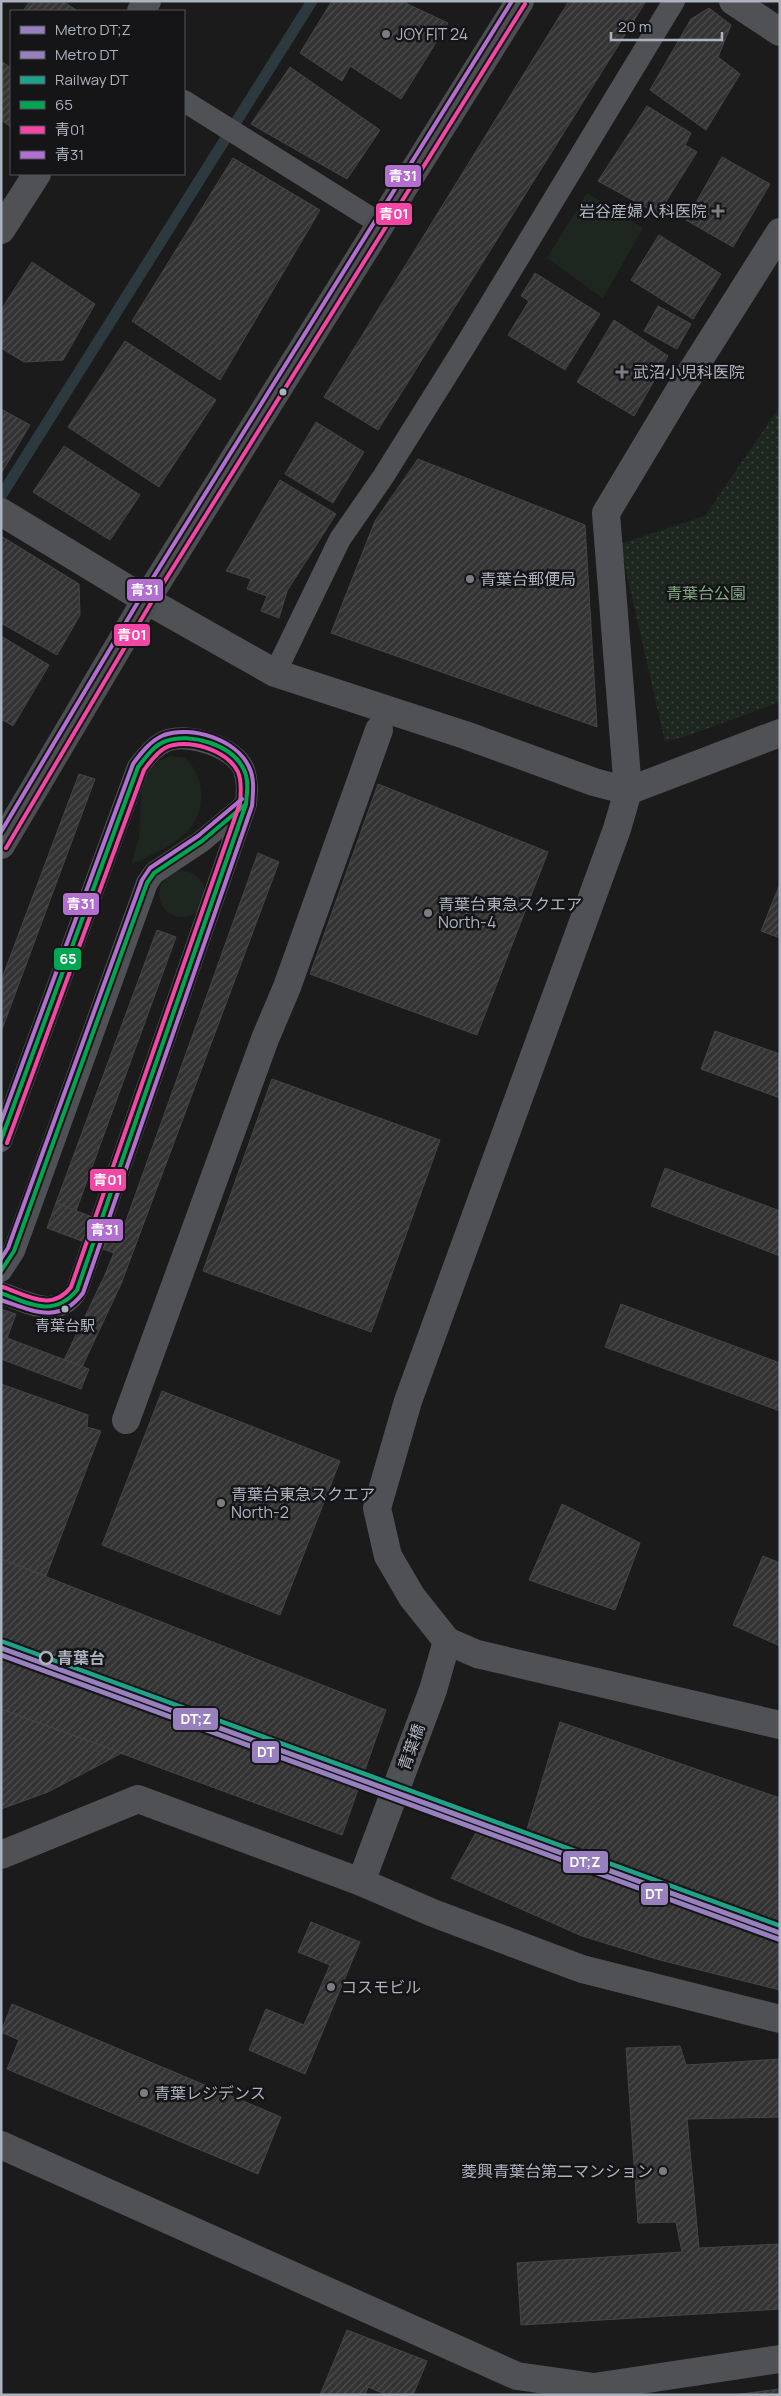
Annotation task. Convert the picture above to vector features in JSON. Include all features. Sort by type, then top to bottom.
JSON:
[{"type":"main road","points":[[1,845],[375,220],[520,1]]},
{"type":"street","points":[[733,1],[780,32]]},
{"type":"street","points":[[1,230],[36,175]]},
{"type":"street","points":[[780,232],[678,393],[606,513],[628,791],[614,838],[408,1401],[377,1508],[388,1556],[412,1597],[447,1641],[477,1654],[780,1725]]},
{"type":"street","points":[[1,512],[146,600],[275,673],[465,735],[594,782],[628,791],[780,733]]},
{"type":"street","points":[[126,1420],[379,730]]},
{"type":"street","name":"青葉橋","points":[[365,1871],[433,1690],[447,1641]]},
{"type":"street","points":[[1,1855],[138,1798],[365,1871],[433,1912],[582,1969],[780,2019]]},
{"type":"street","points":[[1,2145],[517,2376],[594,2387],[780,2359]]},
{"type":"lane","points":[[275,673],[340,539],[383,477],[465,346],[674,1]]},
{"type":"lane","points":[[185,102],[375,220]]},
{"type":"lane","points":[[1,1141],[138,767],[151,751],[167,741],[188,738],[210,743],[230,754],[243,768],[248,785],[246,804],[77,1290],[70,1300],[58,1307],[41,1307],[1,1293]]},
{"type":"lane","points":[[1,1271],[14,1251],[147,883],[154,873],[202,840],[246,804]]},
{"type":"green space","points":[[587,193],[643,228],[603,298],[547,258]]},
{"type":"green space","name":"青葉台公園","points":[[780,406],[780,702],[665,742],[620,544],[705,516]]},
{"type":"green space","points":[[170,756],[186,758],[196,772],[200,782],[201,794],[199,813],[186,833],[176,841],[131,865],[139,837],[142,782],[149,770],[159,761]]},
{"type":"green space","points":[[182,871],[195,875],[201,881],[205,894],[201,907],[195,913],[182,917],[169,913],[163,907],[159,894],[163,881],[169,875]]},
{"type":"building","points":[[30,1],[62,1],[76,10],[24,10]]},
{"type":"building","points":[[332,1],[401,1],[448,23],[401,99],[350,66],[342,81],[300,53]]},
{"type":"building","points":[[569,1],[646,1],[378,430],[324,397]]},
{"type":"building","points":[[709,8],[731,25],[718,57],[740,74],[706,130],[650,90],[691,19]]},
{"type":"building","points":[[1,61],[10,67],[10,126],[1,120]]},
{"type":"building","points":[[290,67],[380,130],[347,179],[251,124]]},
{"type":"building","points":[[647,106],[691,133],[685,145],[697,152],[658,214],[598,181]]},
{"type":"building","points":[[722,157],[770,184],[733,247],[686,220]]},
{"type":"building","points":[[233,158],[320,210],[220,380],[132,321]]},
{"type":"building","points":[[659,235],[721,274],[693,319],[631,280]]},
{"type":"building","points":[[32,262],[95,304],[63,360],[24,362],[1,348],[1,310]]},
{"type":"building","points":[[535,273],[600,314],[565,370],[508,335],[529,301],[521,296]]},
{"type":"building","points":[[658,306],[691,324],[677,349],[644,331]]},
{"type":"building","points":[[614,320],[668,356],[634,416],[577,382]]},
{"type":"building","points":[[125,341],[216,400],[159,487],[68,427]]},
{"type":"building","points":[[1,409],[30,425],[2,472],[1,472]]},
{"type":"building","points":[[316,422],[364,452],[333,503],[285,474]]},
{"type":"building","points":[[64,446],[140,495],[110,540],[33,492]]},
{"type":"building","name":"青葉台郵便局","points":[[418,459],[585,525],[597,727],[331,633],[375,521]]},
{"type":"building","points":[[280,480],[336,514],[287,591],[279,618],[261,611],[267,596],[247,589],[251,579],[226,571]]},
{"type":"building","points":[[1,536],[79,584],[80,615],[57,655],[1,623]]},
{"type":"building","points":[[1,636],[49,665],[13,726],[1,719]]},
{"type":"building","points":[[79,774],[95,779],[1,1032],[1,981]]},
{"type":"building","name":"青葉台東急スクエア North-4","points":[[378,784],[548,852],[477,1035],[310,974]]},
{"type":"building","points":[[258,853],[279,862],[121,1284],[82,1367],[64,1360],[104,1277],[118,1243]]},
{"type":"building","points":[[780,886],[780,938],[761,931]]},
{"type":"building","points":[[157,930],[176,937],[76,1211],[56,1203]]},
{"type":"building","points":[[715,1031],[780,1054],[780,1098],[701,1069]]},
{"type":"building","points":[[272,1079],[440,1140],[371,1332],[203,1271]]},
{"type":"building","points":[[665,1168],[780,1211],[780,1256],[651,1206]]},
{"type":"building","points":[[56,1203],[123,1229],[114,1253],[47,1228]]},
{"type":"building","points":[[621,1304],[780,1363],[780,1411],[605,1347]]},
{"type":"building","points":[[1,1309],[16,1314],[7,1338],[89,1369],[81,1389],[1,1359]]},
{"type":"building","points":[[1,1384],[88,1415],[87,1427],[101,1431],[46,1576],[1,1559]]},
{"type":"building","name":"青葉台東急スクエア North-2","points":[[162,1391],[340,1461],[280,1615],[102,1545]]},
{"type":"building","points":[[562,1504],[640,1543],[615,1610],[529,1580]]},
{"type":"building","points":[[763,1556],[780,1563],[780,1646],[733,1625]]},
{"type":"building","points":[[1,1559],[386,1710],[342,1835],[1,1709]]},
{"type":"building","points":[[1,1709],[122,1753],[48,1792],[1,1809]]},
{"type":"building","points":[[560,1722],[780,1798],[780,1990],[660,1960],[582,1936],[451,1878],[479,1827],[523,1842]]},
{"type":"building","name":"コスモビル","points":[[311,1922],[360,1942],[305,2074],[249,2050],[266,2009],[304,2025],[330,1965],[298,1952]]},
{"type":"building","name":"青葉レジデンス","points":[[12,2004],[281,2117],[258,2174],[7,2069],[19,2040],[1,2032]]},
{"type":"building","name":"菱興青葉台第二マンション","points":[[680,2046],[686,2065],[780,2059],[780,2117],[687,2119],[699,2248],[780,2244],[780,2309],[521,2325],[517,2263],[682,2252],[676,2222],[638,2223],[626,2048]]},
{"type":"building","points":[[347,2330],[427,2361],[413,2395],[387,2395],[368,2387],[365,2395],[320,2395]]},
{"type":"building","points":[[780,2389],[780,2395],[733,2395]]},
{"type":"waterway","points":[[1,496],[312,1]]},
{"type":"metro line","name":"DT;Z","points":[[1,1648],[780,1933]]},
{"type":"metro line","name":"DT","points":[[1,1655],[778,1939]]},
{"type":"rail line","name":"DT","points":[[3,1642],[780,1926]]},
{"type":"transit line","name":"青31","points":[[1,832],[141,597],[512,1]]},
{"type":"transit line","name":"青01","points":[[6,848],[151,603],[525,4]]},
{"type":"transit line","name":"青31","points":[[1,1122],[133,764],[151,743],[159,737],[175,732],[200,734],[224,742],[235,749],[249,767],[253,781],[252,806],[83,1293],[65,1309],[45,1313],[1,1300]]},
{"type":"transit line","name":"65","points":[[1,1140],[138,767],[150,752],[166,741],[187,738],[221,747],[238,761],[246,774],[246,804],[77,1290],[60,1304],[50,1306],[32,1304],[1,1293]]},
{"type":"transit line","name":"青01","points":[[3,1287],[39,1300],[56,1299],[64,1295],[71,1287],[240,803],[241,783],[238,772],[233,764],[216,752],[195,745],[174,745],[159,752],[144,770],[7,1143]]},
{"type":"transit line","name":"青31","points":[[1,1259],[8,1248],[142,880],[150,868],[198,836],[242,799]]},
{"type":"transit line","name":"65","points":[[1,1271],[14,1251],[147,883],[154,873],[202,841],[246,804]]},
{"type":"place","name":"JOY FIT 24","points":[[386,34]]},
{"type":"place","name":"岩谷産婦人科医院","points":[[718,211]]},
{"type":"place","name":"武沼小児科医院","points":[[622,372]]},
{"type":"place","name":"青葉台郵便局","points":[[470,579]]},
{"type":"place","name":"青葉台東急スクエア North-4","points":[[428,913]]},
{"type":"place","name":"青葉台駅","points":[[65,1309]]},
{"type":"place","name":"青葉台東急スクエア North-2","points":[[221,1503]]},
{"type":"place","name":"青葉台","points":[[46,1658]]},
{"type":"place","name":"コスモビル","points":[[331,1987]]},
{"type":"place","name":"青葉レジデンス","points":[[144,2093]]},
{"type":"place","name":"菱興青葉台第二マンション","points":[[663,2171]]}]
